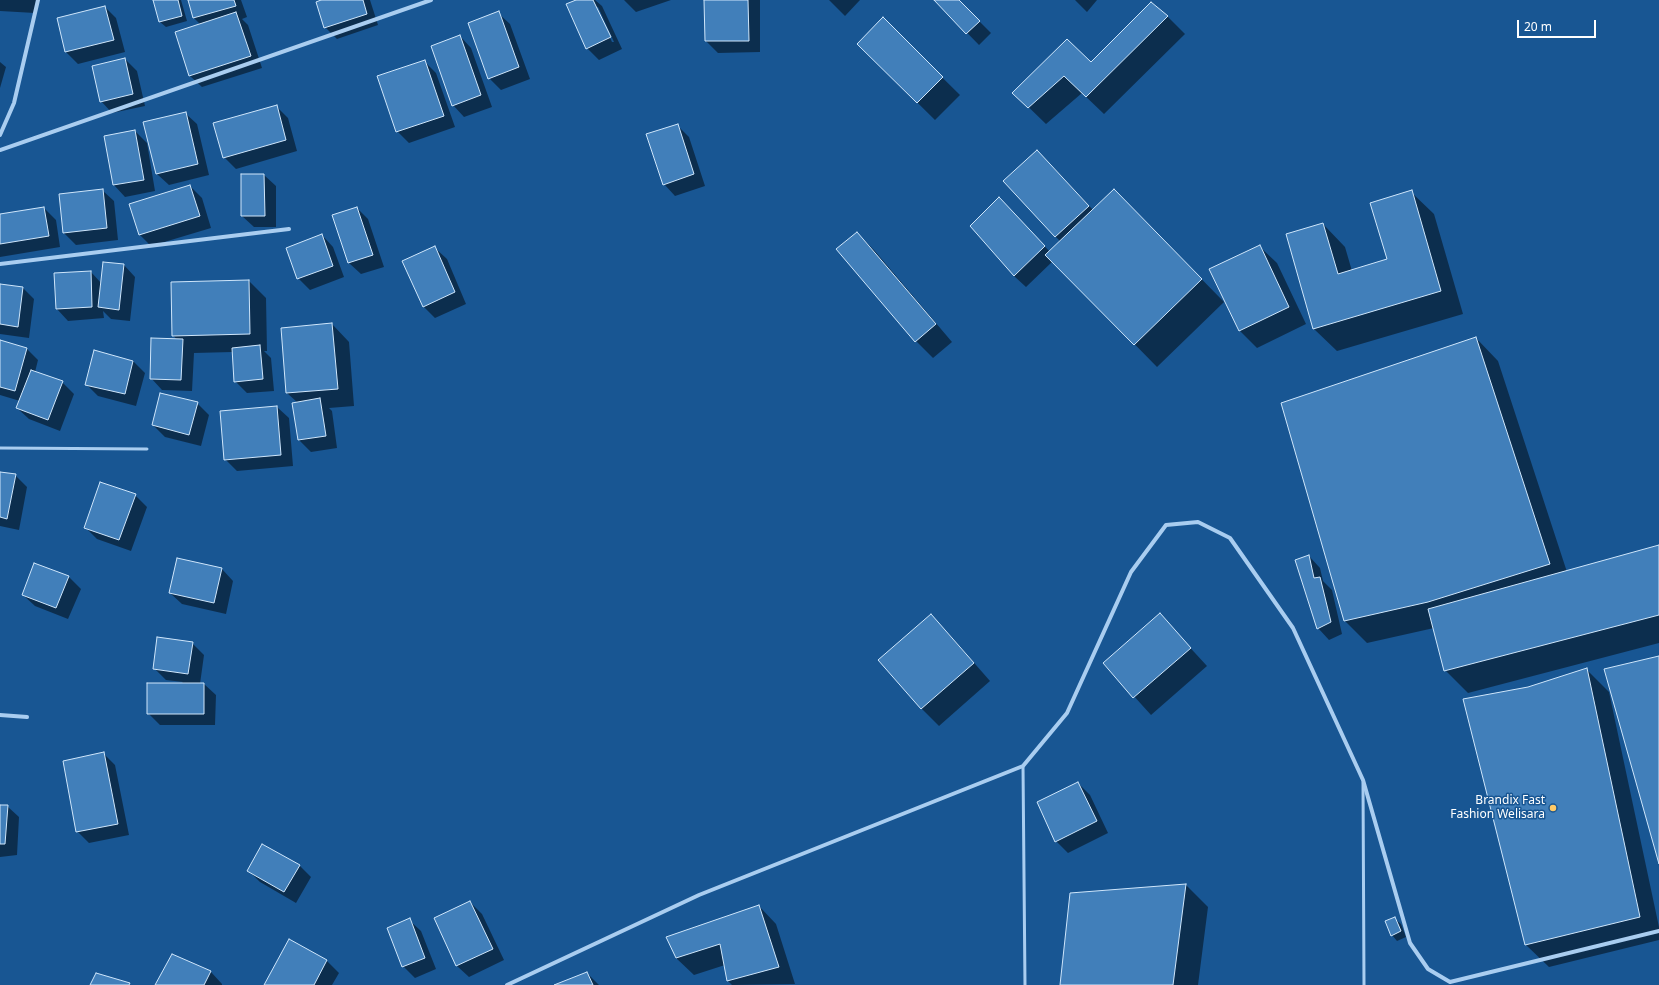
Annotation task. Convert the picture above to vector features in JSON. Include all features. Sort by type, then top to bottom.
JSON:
[{"type":"street","points":[[0,135],[14,103],[38,0]]},
{"type":"street","points":[[0,150],[432,0]]},
{"type":"street","points":[[0,264],[288,229]]},
{"type":"street","points":[[507,985],[699,895],[1023,766],[1067,714],[1131,572],[1166,525],[1198,522],[1230,538],[1293,628],[1363,780],[1410,943],[1428,969],[1450,984],[1659,931]]},
{"type":"street","points":[[0,715],[27,717]]},
{"type":"lane","points":[[0,448],[147,448]]},
{"type":"lane","points":[[1023,766],[1025,985]]},
{"type":"lane","points":[[1363,780],[1364,985]]},
{"type":"building","points":[[153,0],[178,0],[182,16],[159,22]]},
{"type":"building","points":[[188,0],[234,0],[236,6],[193,18]]},
{"type":"building","points":[[321,0],[363,0],[367,14],[324,28],[316,2]]},
{"type":"building","points":[[576,0],[593,0],[611,37],[586,49],[566,4]]},
{"type":"building","points":[[704,0],[748,0],[749,41],[705,41]]},
{"type":"building","points":[[934,0],[959,0],[980,21],[966,34]]},
{"type":"building","points":[[1151,2],[1168,16],[1086,97],[1064,76],[1028,108],[1012,93],[1067,39],[1091,62]]},
{"type":"building","points":[[105,6],[114,40],[65,52],[57,18]]},
{"type":"building","points":[[499,11],[519,67],[488,79],[468,23]]},
{"type":"building","points":[[236,12],[251,56],[189,76],[175,32]]},
{"type":"building","points":[[883,17],[943,77],[917,103],[857,44]]},
{"type":"building","points":[[460,35],[481,95],[452,106],[431,46]]},
{"type":"building","points":[[125,58],[133,94],[100,102],[92,66]]},
{"type":"building","points":[[425,60],[444,116],[396,132],[377,76]]},
{"type":"building","points":[[277,105],[286,140],[223,158],[213,123]]},
{"type":"building","points":[[186,112],[198,164],[156,174],[143,122]]},
{"type":"building","points":[[678,124],[694,174],[663,185],[646,134]]},
{"type":"building","points":[[135,130],[144,180],[113,185],[104,136]]},
{"type":"building","points":[[1037,150],[1089,206],[1055,237],[1003,181]]},
{"type":"building","points":[[241,174],[264,174],[265,216],[241,216]]},
{"type":"building","points":[[190,185],[200,216],[139,235],[129,204]]},
{"type":"building","points":[[103,189],[107,228],[63,233],[59,194]]},
{"type":"building","points":[[1114,189],[1202,279],[1134,345],[1045,255]]},
{"type":"building","points":[[1412,190],[1441,291],[1313,329],[1286,234],[1323,223],[1338,274],[1387,259],[1370,203]]},
{"type":"building","points":[[999,197],[1045,246],[1014,276],[970,226]]},
{"type":"building","points":[[44,207],[49,236],[0,244],[0,214]]},
{"type":"building","points":[[357,207],[373,255],[348,263],[332,215]]},
{"type":"building","points":[[857,232],[936,324],[915,342],[836,249]]},
{"type":"building","points":[[322,234],[333,266],[297,279],[286,248]]},
{"type":"building","points":[[1260,245],[1289,307],[1239,331],[1209,269]]},
{"type":"building","points":[[435,246],[455,292],[423,307],[402,261]]},
{"type":"building","points":[[103,262],[124,264],[119,310],[98,307]]},
{"type":"building","points":[[91,271],[92,307],[56,309],[54,273]]},
{"type":"building","points":[[249,280],[250,334],[172,336],[171,282]]},
{"type":"building","points":[[0,284],[23,287],[18,327],[0,324]]},
{"type":"building","points":[[332,323],[338,389],[286,393],[281,328]]},
{"type":"building","points":[[1476,337],[1550,564],[1428,602],[1344,621],[1281,403]]},
{"type":"building","points":[[151,338],[183,339],[181,380],[150,379]]},
{"type":"building","points":[[0,340],[27,348],[15,391],[0,387]]},
{"type":"building","points":[[260,345],[263,379],[234,382],[232,348]]},
{"type":"building","points":[[94,350],[133,361],[125,394],[85,385]]},
{"type":"building","points":[[31,370],[63,381],[48,420],[16,408]]},
{"type":"building","points":[[160,393],[198,402],[189,435],[152,425]]},
{"type":"building","points":[[320,398],[326,436],[298,440],[292,403]]},
{"type":"building","points":[[277,406],[281,455],[224,460],[220,411]]},
{"type":"building","points":[[0,472],[16,474],[7,519],[0,517]]},
{"type":"building","points":[[100,482],[136,494],[119,540],[84,528]]},
{"type":"building","points":[[1659,545],[1659,615],[1444,671],[1428,609]]},
{"type":"building","points":[[1309,555],[1314,578],[1320,577],[1331,622],[1317,629],[1295,560]]},
{"type":"building","points":[[177,558],[222,568],[214,603],[169,593]]},
{"type":"building","points":[[34,563],[69,576],[56,608],[22,595]]},
{"type":"building","points":[[1160,613],[1191,648],[1133,698],[1103,663]]},
{"type":"building","points":[[931,614],[974,663],[921,709],[878,660]]},
{"type":"building","points":[[157,637],[193,642],[188,674],[153,669]]},
{"type":"building","points":[[1659,656],[1659,864],[1604,669]]},
{"type":"building","name":"Brandix Fast Fashion Welisara","points":[[1587,668],[1640,917],[1525,945],[1463,699],[1528,687]]},
{"type":"building","points":[[147,683],[204,683],[204,714],[147,714]]},
{"type":"building","points":[[104,752],[118,824],[76,832],[63,761]]},
{"type":"building","points":[[1078,782],[1097,821],[1055,842],[1037,802]]},
{"type":"building","points":[[0,805],[8,805],[5,844],[0,844]]},
{"type":"building","points":[[262,844],[300,865],[284,892],[247,871]]},
{"type":"building","points":[[1186,884],[1173,985],[1060,985],[1070,893]]},
{"type":"building","points":[[470,901],[493,949],[456,966],[434,918]]},
{"type":"building","points":[[759,905],[779,967],[727,981],[720,944],[676,958],[666,937]]},
{"type":"building","points":[[1395,917],[1401,931],[1391,936],[1385,921]]},
{"type":"building","points":[[410,918],[425,958],[402,967],[387,928]]},
{"type":"building","points":[[289,939],[327,960],[314,985],[264,985]]},
{"type":"building","points":[[172,954],[211,971],[204,985],[155,985]]},
{"type":"building","points":[[587,972],[593,985],[554,985]]},
{"type":"building","points":[[96,973],[130,983],[129,985],[90,985]]},
{"type":"place","name":"Brandix Fast Fashion Welisara","points":[[1553,808]]}]
